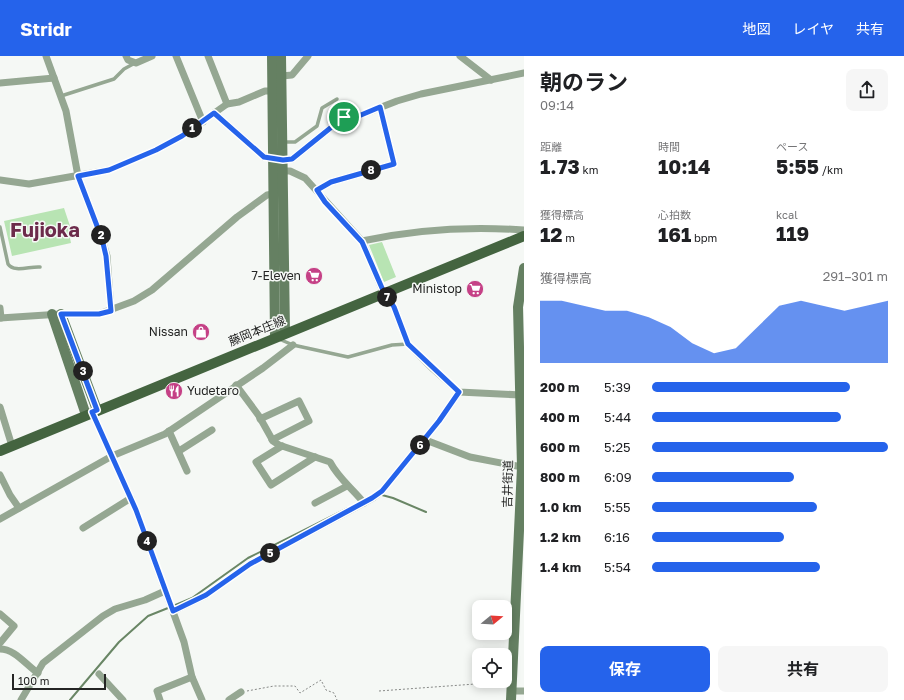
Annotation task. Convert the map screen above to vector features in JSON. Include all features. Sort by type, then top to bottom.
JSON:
[{"type":"main road","name":"藤岡本庄線","points":[[0,451],[524,236]]},
{"type":"street","points":[[46,56],[66,111],[78,176],[105,250],[111,311]]},
{"type":"street","points":[[126,56],[128,60],[136,63],[152,56]]},
{"type":"street","points":[[176,56],[203,122]]},
{"type":"street","points":[[208,56],[227,104]]},
{"type":"street","points":[[272,56],[272,91],[278,159],[283,171],[286,333]]},
{"type":"street","points":[[275,337],[273,194],[282,142],[281,56]]},
{"type":"street","points":[[282,76],[292,75],[308,56]]},
{"type":"street","points":[[460,56],[491,80]]},
{"type":"street","points":[[214,113],[264,157],[292,159],[344,117],[361,115],[380,107],[421,94],[524,73]]},
{"type":"street","points":[[0,83],[54,78]]},
{"type":"street","points":[[0,180],[29,184],[109,170],[156,150],[203,122],[227,104],[239,102],[265,91],[272,91]]},
{"type":"street","points":[[317,190],[331,182],[394,164],[380,107]]},
{"type":"street","points":[[283,171],[290,171],[305,178],[362,242],[384,293],[394,307],[408,344],[459,392],[521,396]]},
{"type":"street","points":[[0,308],[1,318],[57,314],[99,314],[111,311],[134,301],[152,290],[238,217],[267,195],[273,194]]},
{"type":"street","points":[[362,242],[389,235],[443,228],[492,228],[524,230]]},
{"type":"street","name":"吉井街道","points":[[511,691],[522,520],[523,421],[518,308],[524,268]]},
{"type":"street","points":[[57,314],[92,413],[131,498],[184,642],[192,677],[202,700]]},
{"type":"street","points":[[0,519],[112,456],[169,431],[263,368],[293,345]]},
{"type":"street","points":[[236,385],[260,419],[272,440],[282,446],[330,462],[336,475],[346,486],[352,488],[364,503]]},
{"type":"street","points":[[173,611],[206,595],[250,564],[364,503],[382,491],[449,409],[459,392]]},
{"type":"street","points":[[260,419],[299,400],[309,422],[272,440]]},
{"type":"street","points":[[0,407],[12,446]]},
{"type":"street","points":[[179,451],[212,430]]},
{"type":"street","points":[[169,431],[187,471]]},
{"type":"street","points":[[423,439],[470,457],[522,466]]},
{"type":"street","points":[[282,446],[256,462],[271,485],[315,457]]},
{"type":"street","points":[[0,475],[10,495],[19,508]]},
{"type":"street","points":[[315,504],[346,486]]},
{"type":"street","points":[[83,528],[131,498]]},
{"type":"street","points":[[21,700],[49,657],[103,616],[115,609],[145,600],[165,590]]},
{"type":"street","points":[[0,614],[14,626],[0,643]]},
{"type":"street","points":[[0,649],[12,652],[23,663],[38,673]]},
{"type":"street","points":[[99,674],[123,700]]},
{"type":"street","points":[[160,700],[157,691],[192,677]]},
{"type":"street","points":[[511,691],[524,691]]},
{"type":"street","points":[[229,700],[240,692]]},
{"type":"lane","points":[[60,96],[114,79],[124,69],[136,63]]},
{"type":"lane","points":[[282,142],[295,142],[317,126],[322,108],[337,99]]},
{"type":"lane","points":[[0,227],[8,264],[11,268],[14,269],[31,266],[40,267]]},
{"type":"lane","points":[[275,337],[293,345],[348,357],[392,345],[408,344]]},
{"type":"path","points":[[240,692],[274,686],[295,686],[300,693],[321,680],[326,690],[334,693],[337,700]]},
{"type":"path","points":[[379,692],[511,691]]},
{"type":"building","points":[[64,208],[72,232],[69,233],[71,243],[12,256],[4,221]]},
{"type":"building","points":[[382,242],[396,277],[384,282],[369,245]]},
{"type":"waterway","points":[[382,495],[426,512]]},
{"type":"waterway","points":[[173,606],[192,598],[248,558],[348,508]]},
{"type":"waterway","points":[[70,700],[119,642],[148,616],[168,608]]},
{"type":"place","name":"7-Eleven","points":[[314,276]]},
{"type":"place","name":"Ministop","points":[[475,289]]},
{"type":"place","name":"Nissan","points":[[201,332]]},
{"type":"place","name":"Yudetaro","points":[[174,391]]},
{"type":"district","name":"Fujioka","points":[[45,230]]},
{"type":"route","points":[[380,107],[394,164],[331,182],[317,190],[325,202],[362,242],[384,293],[394,307],[398,321],[408,344],[459,392],[453,403],[439,421],[382,491],[372,498],[250,564],[206,595],[173,611],[136,510],[92,412],[97,410],[61,314],[99,314],[111,311],[106,256],[102,239],[78,176],[109,170],[156,150],[182,136],[214,113],[264,157],[283,160],[292,159],[302,152],[344,117],[361,115],[380,107]]}]
